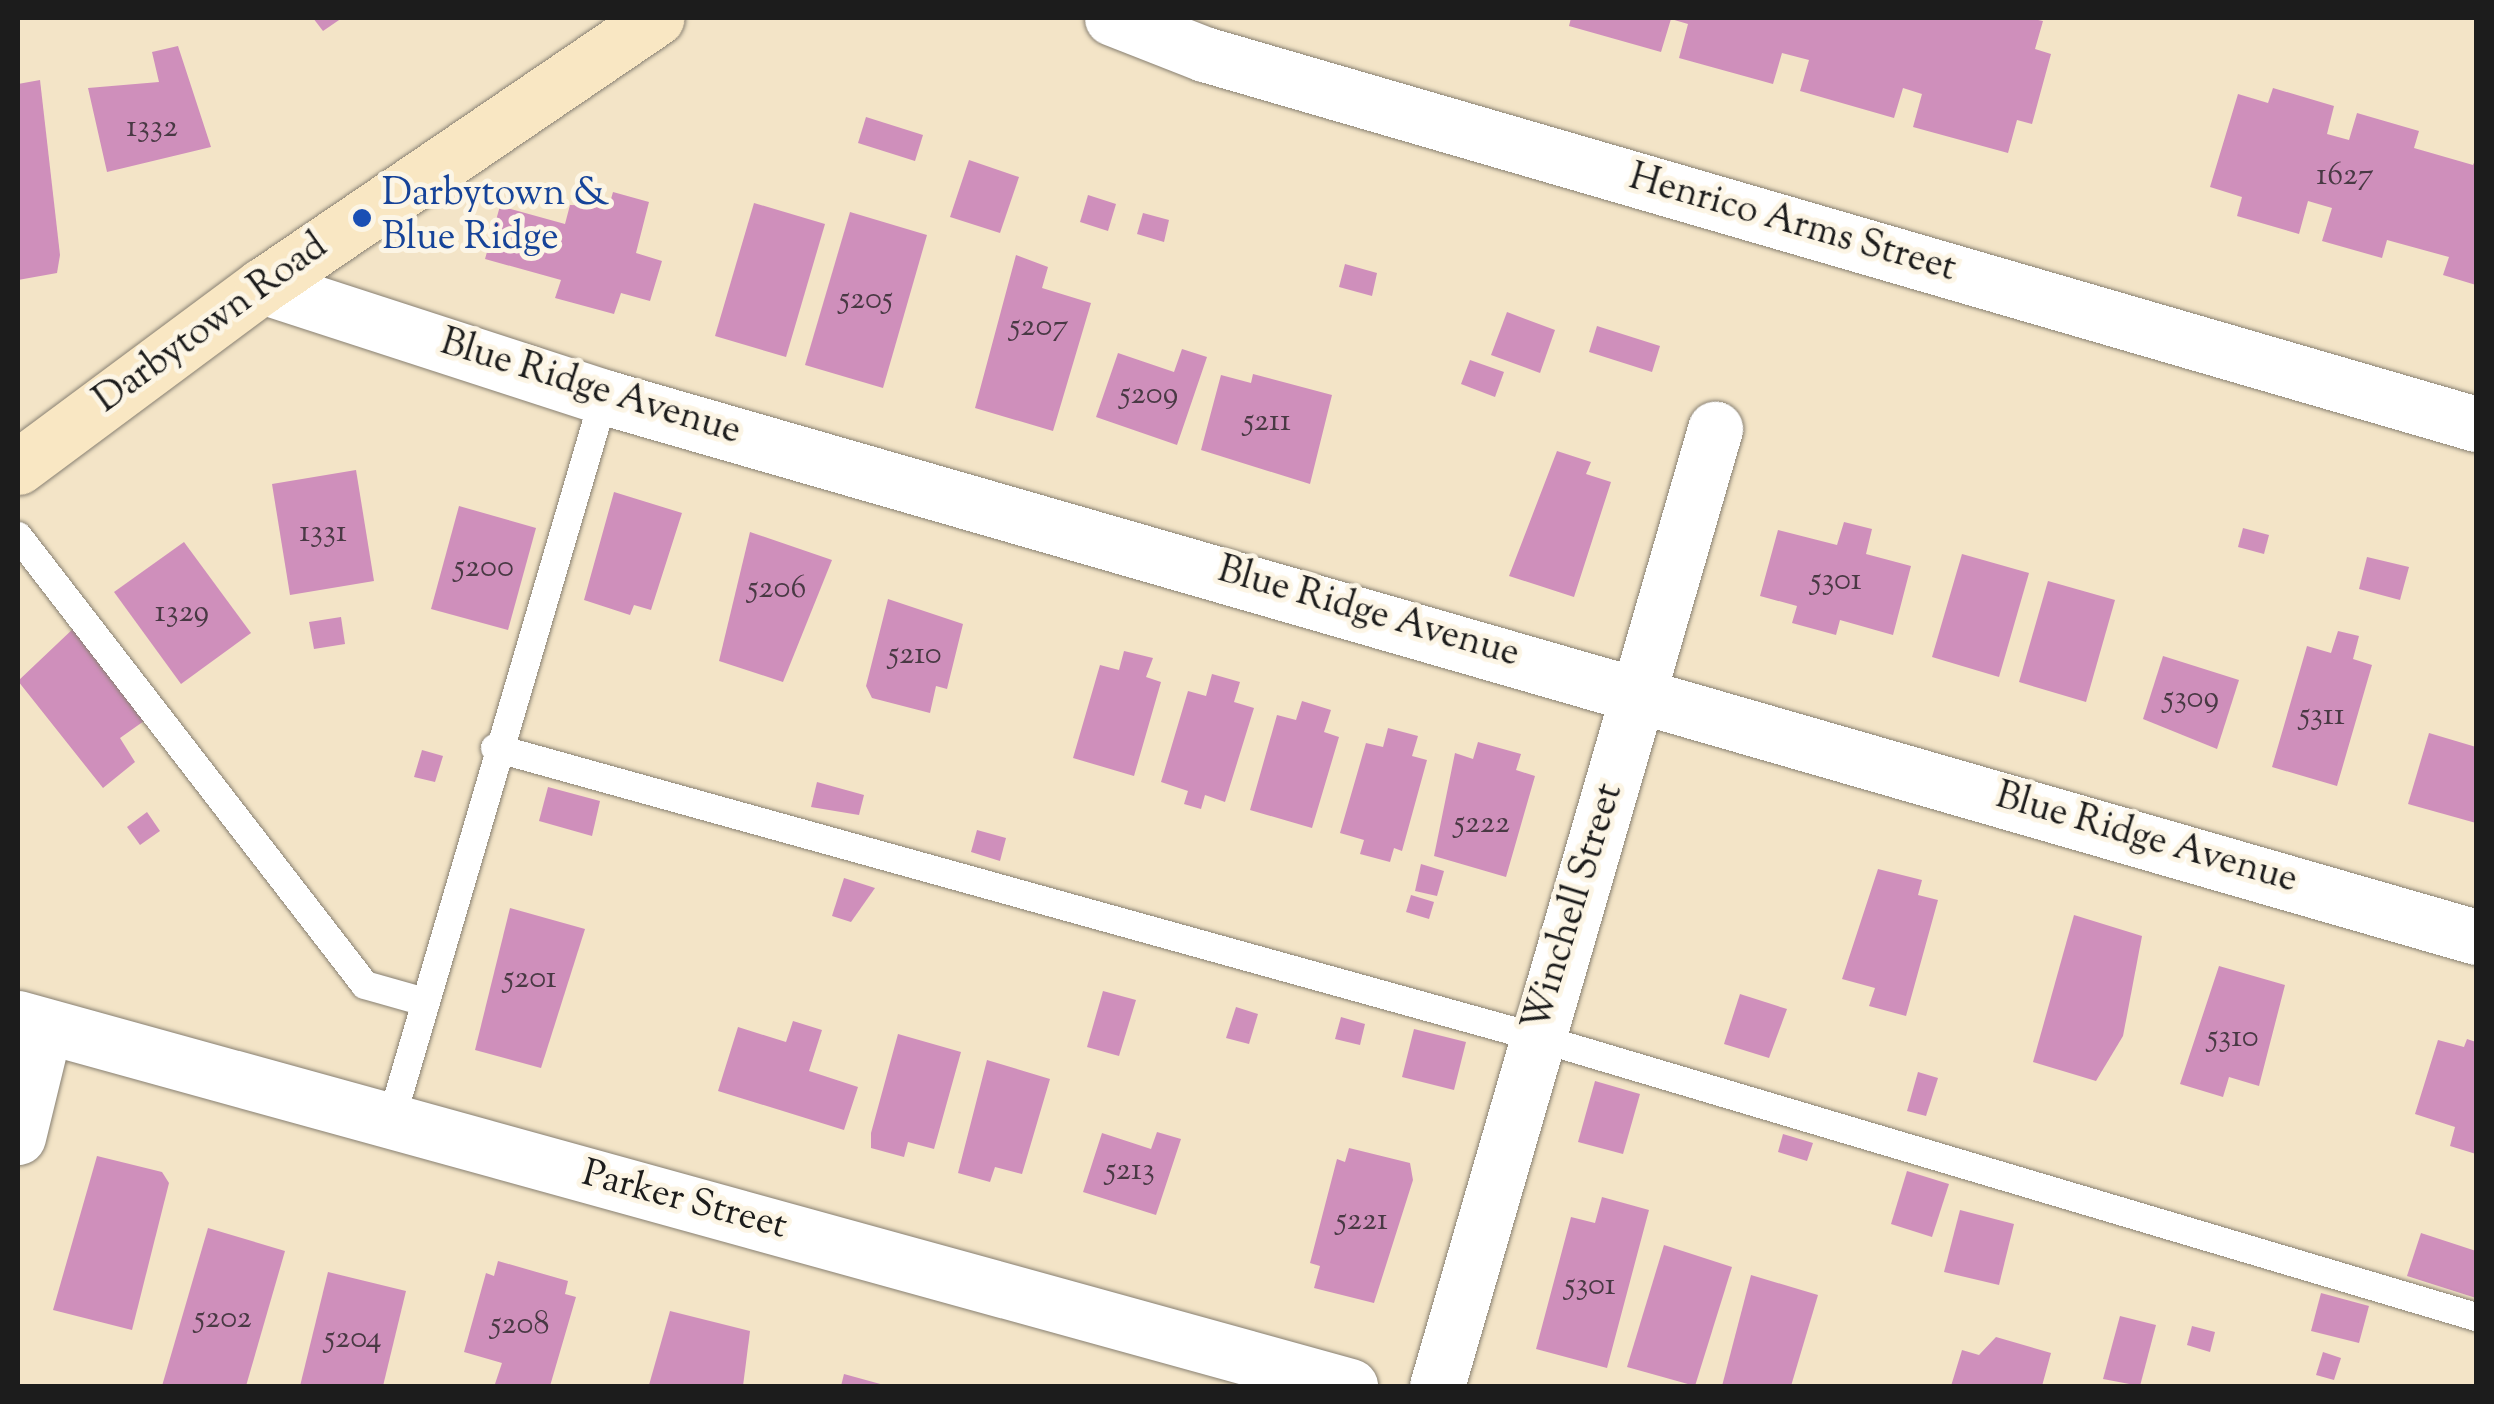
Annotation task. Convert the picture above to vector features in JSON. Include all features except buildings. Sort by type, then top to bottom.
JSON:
[{"type":"main road","name":"Darbytown Road","points":[[18,467],[262,286],[657,18]]},
{"type":"street","name":"Henrico Arms Street","points":[[1112,18],[1204,54],[2476,424]]},
{"type":"street","name":"Blue Ridge Avenue","points":[[262,286],[604,397],[1642,692],[2476,937]]},
{"type":"street","name":"Winchell Street","points":[[1437,1386],[1535,1037],[1642,692],[1715,429]]},
{"type":"street","name":"Parker Street","points":[[31,1022],[1350,1386]]},
{"type":"street","points":[[18,1137],[31,1022]]},
{"type":"lane","points":[[391,1121],[495,748],[604,397]]},
{"type":"lane","points":[[18,536],[365,984],[425,1002]]},
{"type":"lane","points":[[495,748],[1535,1037],[2476,1317]]},
{"type":"place","name":"Darbytown & Blue Ridge","points":[[362,218]]}]
